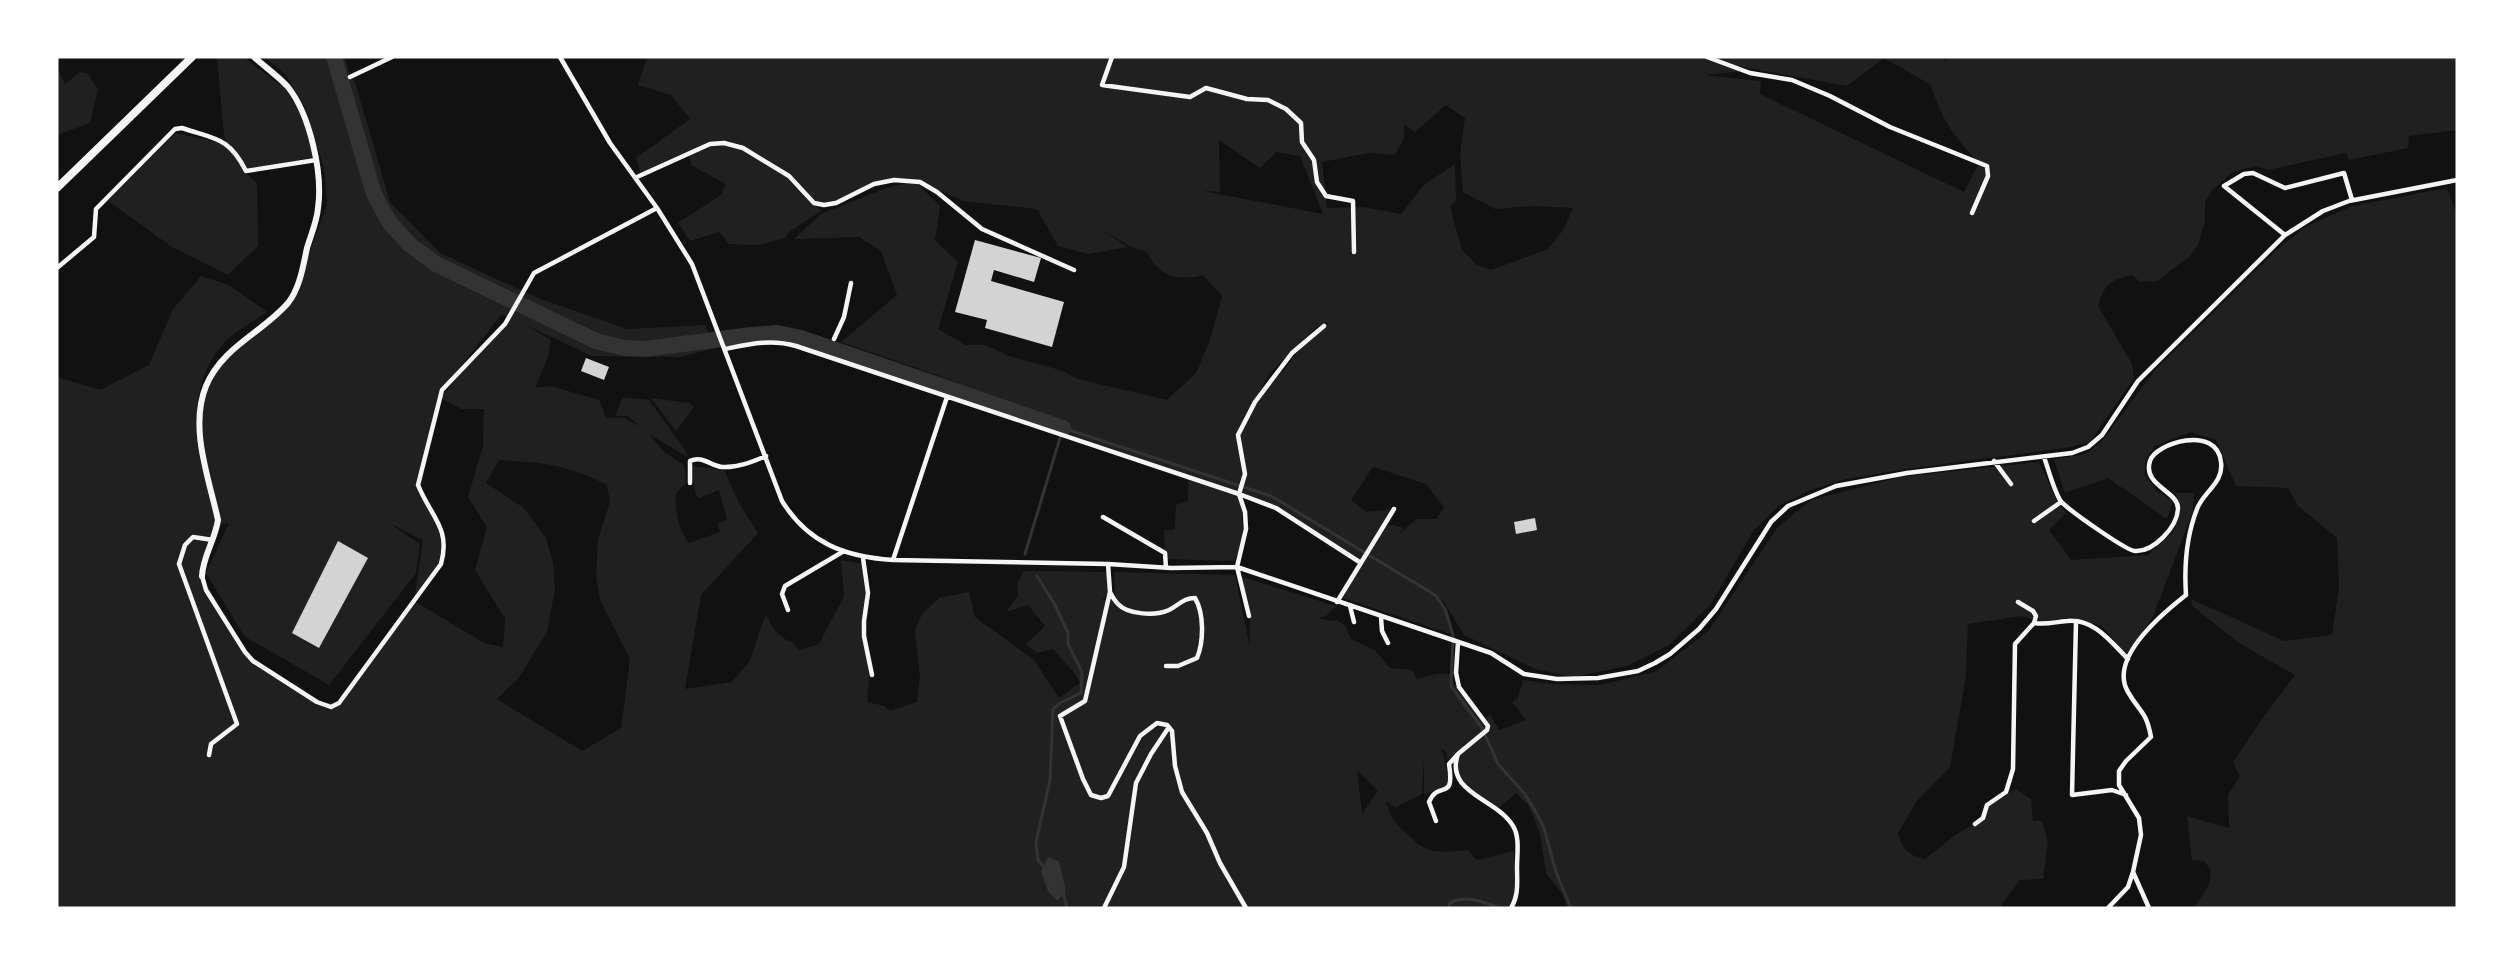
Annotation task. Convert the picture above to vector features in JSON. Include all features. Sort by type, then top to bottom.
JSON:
[{"type":"main road","points":[[57,188],[192,57]]},
{"type":"street","points":[[254,57],[287,87],[303,111],[316,160],[319,188],[318,209],[298,283],[290,300],[280,312],[228,353],[215,369],[206,387],[200,408],[200,431],[218,520],[213,540],[203,563],[201,576],[206,590],[245,652],[317,702],[331,707],[339,703],[441,564],[446,548],[445,538],[418,484],[442,390],[505,324],[534,273],[657,208]]},
{"type":"street","points":[[350,77],[392,57]]},
{"type":"street","points":[[560,57],[610,143],[637,177],[692,264],[782,501],[805,531],[822,542],[863,558],[893,560],[1108,564],[1166,568],[1238,567],[1491,653],[1524,674],[1579,680],[1638,670],[1670,654],[1699,629],[1716,609],[1771,522],[1788,506],[1836,486],[2081,450],[2102,435],[2138,381],[2284,235],[2323,211],[2352,200],[2457,180]]},
{"type":"street","points":[[1112,57],[1102,85],[1190,97],[1206,88],[1247,99],[1268,100],[1286,109],[1300,123],[1302,142],[1314,160],[1317,182],[1326,196],[1353,201],[1354,252]]},
{"type":"street","points":[[1707,57],[1750,73],[1792,81],[1830,96],[1890,127],[1987,166],[1988,176],[1972,213]]},
{"type":"street","points":[[57,268],[94,237],[96,209],[175,129],[182,128],[224,141],[237,152],[246,171],[316,160]]},
{"type":"street","points":[[637,177],[710,144],[724,143],[743,148],[789,176],[814,203],[824,205],[836,203],[874,184],[894,180],[920,182],[937,192],[982,229],[1074,270]]},
{"type":"street","points":[[2284,235],[2224,186],[2244,174],[2253,173],[2285,188],[2344,173],[2352,200]]},
{"type":"street","points":[[834,339],[844,317],[851,283]]},
{"type":"street","points":[[1249,616],[1238,567],[1246,529],[1245,512],[1239,492],[1245,474],[1238,435],[1241,425],[1255,402],[1292,352],[1324,326]]},
{"type":"street","points":[[725,349],[778,341],[1239,492],[1276,508],[1361,562]]},
{"type":"street","points":[[893,560],[947,398]]},
{"type":"street","points":[[2044,457],[2061,502],[2122,546],[2135,551],[2149,549],[2172,528],[2178,510],[2175,499],[2153,480],[2149,471],[2150,461],[2155,452],[2191,438],[2207,441],[2219,453],[2221,476],[2198,506],[2187,540],[2184,569],[2186,595],[2158,617],[2128,659],[2124,676],[2127,691],[2145,713],[2151,737],[2119,771],[2119,785],[2139,818],[2141,835],[2128,887],[2108,908]]},
{"type":"street","points":[[690,483],[690,461],[695,458],[712,462],[720,467],[740,465],[765,456]]},
{"type":"street","points":[[1994,461],[2011,484]]},
{"type":"street","points":[[2034,521],[2061,502]]},
{"type":"street","points":[[1337,602],[1394,509]]},
{"type":"street","points":[[1103,517],[1165,553],[1166,568]]},
{"type":"street","points":[[209,755],[211,744],[237,724],[179,564],[184,545],[193,537],[213,540]]},
{"type":"street","points":[[788,610],[782,594],[785,586],[844,552]]},
{"type":"street","points":[[863,558],[868,593],[864,636],[872,675]]},
{"type":"street","points":[[1108,564],[1110,592],[1086,701],[1060,716],[1083,779],[1091,795],[1101,798],[1108,796],[1140,736],[1157,723],[1169,727],[1172,731],[1175,766],[1182,792],[1207,833],[1220,863],[1246,908]]},
{"type":"street","points":[[1110,592],[1118,604],[1126,610],[1155,614],[1168,610],[1186,598],[1195,598],[1201,608],[1201,650],[1197,658],[1187,663],[1166,666]]},
{"type":"street","points":[[1975,824],[1983,818],[1987,805],[2010,787],[2013,769],[2015,644],[2034,623],[2036,616],[2018,602]]},
{"type":"street","points":[[1350,606],[1354,622]]},
{"type":"street","points":[[1381,617],[1382,631],[1388,643]]},
{"type":"street","points":[[2034,623],[2046,625],[2070,620],[2097,627],[2128,659]]},
{"type":"street","points":[[2076,622],[2072,795],[2112,790],[2126,795]]},
{"type":"street","points":[[1436,820],[1429,802],[1433,795],[1450,786],[1452,782],[1449,764],[1487,730],[1485,719],[1456,680],[1457,642]]},
{"type":"street","points":[[1104,908],[1124,867],[1136,783],[1151,754],[1169,727]]},
{"type":"street","points":[[1458,754],[1455,771],[1458,780],[1506,816],[1515,828],[1517,894],[1511,908]]},
{"type":"street","points":[[2133,872],[2149,908]]},
{"type":"shaded area","points":[[217,57],[244,57],[285,89],[304,117],[315,156],[245,172],[257,183],[258,246],[228,275],[172,247],[108,201],[175,133],[227,144],[224,135]]},
{"type":"shaded area","points":[[265,57],[345,57],[350,77],[355,82],[390,202],[440,253],[538,298],[627,329],[705,325],[716,348],[680,357],[592,356],[524,324],[551,340],[548,357],[535,388],[551,386],[599,400],[606,418],[625,418],[640,427],[628,416],[615,416],[623,397],[649,400],[688,457],[649,434],[664,452],[684,465],[686,483],[676,493],[676,506],[680,526],[689,543],[720,532],[718,524],[727,519],[719,490],[699,498],[696,495],[690,466],[724,470],[739,503],[758,533],[701,595],[685,689],[732,682],[749,662],[766,614],[776,631],[799,650],[819,644],[844,596],[841,560],[864,564],[868,593],[864,623],[869,677],[867,702],[885,706],[890,711],[917,702],[920,678],[915,630],[922,614],[939,598],[969,592],[975,617],[1034,660],[1059,698],[1080,683],[1076,675],[1053,649],[1037,653],[1026,644],[1045,626],[1028,605],[1006,612],[1018,596],[1017,584],[1024,571],[1107,572],[1110,592],[1101,601],[1115,597],[1114,572],[1235,575],[1250,647],[1250,620],[1242,577],[1336,606],[1325,617],[1317,617],[1329,621],[1337,620],[1346,627],[1351,639],[1375,650],[1390,668],[1412,670],[1417,679],[1436,674],[1451,674],[1454,684],[1470,701],[1485,727],[1485,719],[1490,715],[1499,730],[1526,720],[1512,702],[1518,698],[1523,680],[1552,684],[1600,685],[1657,671],[1709,630],[1777,528],[1811,500],[1901,477],[2039,462],[2057,501],[2066,513],[2049,530],[2071,560],[2148,555],[2172,533],[2179,518],[2181,509],[2175,493],[2194,493],[2193,511],[2152,619],[2125,654],[2102,626],[2071,617],[2044,622],[2021,616],[1968,624],[1966,676],[1950,767],[1917,801],[1898,833],[1907,851],[1925,859],[1958,833],[1981,821],[1990,804],[2016,789],[2031,799],[2033,821],[2042,821],[2048,842],[2043,879],[2020,880],[1999,908],[1567,908],[1563,895],[1546,873],[1540,834],[1529,806],[1516,793],[1499,808],[1468,789],[1456,770],[1460,755],[1480,735],[1447,760],[1447,753],[1440,748],[1450,786],[1424,794],[1424,761],[1422,794],[1395,808],[1386,801],[1398,825],[1427,849],[1441,852],[1468,850],[1477,860],[1514,851],[1514,896],[1507,908],[57,908],[57,377],[100,390],[149,365],[173,309],[201,276],[229,285],[267,312],[228,339],[212,358],[199,395],[199,433],[205,396],[215,373],[232,349],[293,299],[327,204],[324,168],[306,109],[286,75]],"holes":[[[499,314],[509,317],[442,396],[442,390],[501,315]],[[440,398],[462,409],[484,409],[483,446],[468,497],[487,527],[475,570],[505,619],[503,647],[484,643],[414,601],[441,564],[442,531],[421,490]],[[202,442],[221,524],[229,523],[206,573],[244,636],[329,685],[416,573],[420,544],[389,523],[423,540],[414,601],[338,703],[317,702],[245,652],[202,576],[218,520]],[[499,460],[528,462],[567,469],[607,485],[610,502],[598,539],[596,575],[600,600],[630,659],[621,728],[582,751],[497,699],[518,679],[547,632],[555,589],[553,563],[546,538],[524,508],[486,483]],[[1357,770],[1378,791],[1362,814]]]},
{"type":"shaded area","points":[[647,57],[1944,57],[1944,61],[1947,57],[2457,57],[2457,130],[2409,136],[2408,148],[2349,160],[2346,153],[2268,170],[2255,166],[2233,172],[2212,190],[2205,202],[2205,221],[2198,245],[2190,256],[2157,281],[2140,282],[2132,275],[2109,284],[2103,293],[2098,306],[2132,364],[2134,378],[2090,442],[2071,447],[1846,479],[1810,490],[1778,506],[1754,530],[1710,605],[1668,646],[1627,666],[1573,677],[1535,669],[1464,635],[1441,597],[1453,635],[1343,598],[1361,565],[1273,506],[1239,494],[1242,538],[1241,547],[1233,561],[1165,559],[1164,530],[1175,530],[1176,505],[1188,501],[1188,479],[779,340],[732,346],[730,331],[779,329],[814,336],[972,387],[841,342],[897,295],[881,251],[859,237],[794,239],[821,214],[886,188],[912,182],[892,181],[873,184],[837,201],[814,204],[821,211],[789,232],[785,238],[758,245],[729,244],[719,232],[690,241],[678,223],[721,195],[726,184],[691,165],[689,153],[641,175],[636,158],[690,119],[671,95],[638,85]],"holes":[[[1884,58],[1931,85],[1950,127],[1979,163],[1964,192],[1760,94],[1761,81],[1705,75],[1745,71],[1732,65],[1847,86]],[[1446,105],[1465,118],[1460,154],[1463,192],[1495,209],[1532,206],[1573,208],[1563,230],[1548,249],[1491,270],[1477,265],[1462,250],[1450,207],[1456,200],[1455,164],[1424,185],[1401,214],[1363,207],[1327,208],[1322,162],[1369,153],[1395,155],[1404,139],[1404,124],[1415,132]],[[1219,140],[1260,168],[1276,152],[1300,156],[1323,214],[1203,191],[1220,192]],[[916,182],[963,201],[1037,209],[1058,246],[1088,254],[1128,247],[1098,227],[1131,247],[1147,252],[1163,272],[1185,278],[1203,275],[1222,296],[1210,340],[1196,373],[1167,400],[1078,379],[1060,370],[1009,356],[985,345],[966,345],[938,329],[958,262],[935,240],[940,206]],[[1329,322],[1303,344],[1285,369],[1268,384],[1248,414],[1269,374],[1318,326]],[[1373,467],[1426,484],[1444,507],[1437,519],[1417,519],[1400,533],[1403,528],[1393,525],[1384,526],[1394,509],[1366,512],[1351,500]]]},
{"type":"shaded area","points":[[57,67],[65,84],[80,72],[88,74],[98,89],[90,123],[57,135]]},
{"type":"shaded area","points":[[2447,188],[2457,215],[2457,908],[2194,908],[2209,885],[2211,870],[2204,861],[2192,860],[2187,816],[2229,828],[2228,795],[2240,776],[2233,762],[2295,675],[2239,643],[2192,606],[2191,599],[2284,641],[2332,635],[2339,587],[2337,538],[2298,506],[2288,488],[2236,486],[2216,440],[2190,432],[2155,446],[2145,460],[2145,475],[2157,492],[2173,501],[2167,519],[2108,478],[2065,493],[2054,459],[2086,454],[2102,441],[2156,369],[2280,247],[2307,226],[2352,206]]},
{"type":"shaded area","points":[[651,398],[689,403],[694,407],[676,431]]},
{"type":"shaded area","points":[[1048,857],[1059,861],[1066,891],[1057,901],[1048,891],[1041,871]]},
{"type":"building","points":[[975,240],[1041,258],[1034,282],[994,270],[991,281],[1064,302],[1052,347],[985,328],[987,320],[955,312]]},
{"type":"building","points":[[586,358],[609,367],[604,380],[581,371]]},
{"type":"building","points":[[1535,518],[1537,530],[1516,534],[1514,522]]},
{"type":"building","points":[[338,541],[368,558],[319,648],[292,633]]},
{"type":"waterway","points":[[334,57],[374,194],[389,222],[409,244],[436,264],[596,341],[624,348],[645,349],[777,333],[801,338],[1063,428]]},
{"type":"waterway","points":[[1025,554],[1063,428],[1271,496],[1435,595],[1445,609],[1453,635],[1451,686],[1482,728],[1498,764],[1524,793],[1536,812],[1544,828],[1556,872],[1571,908]]},
{"type":"waterway","points":[[1037,576],[1055,605],[1068,633],[1068,644],[1082,672],[1081,693],[1053,709],[1050,780],[1036,842],[1038,860],[1045,868]]},
{"type":"waterway","points":[[1063,892],[1067,908]]},
{"type":"waterway","points":[[1448,908],[1450,903],[1462,899],[1481,901],[1500,908]]}]
